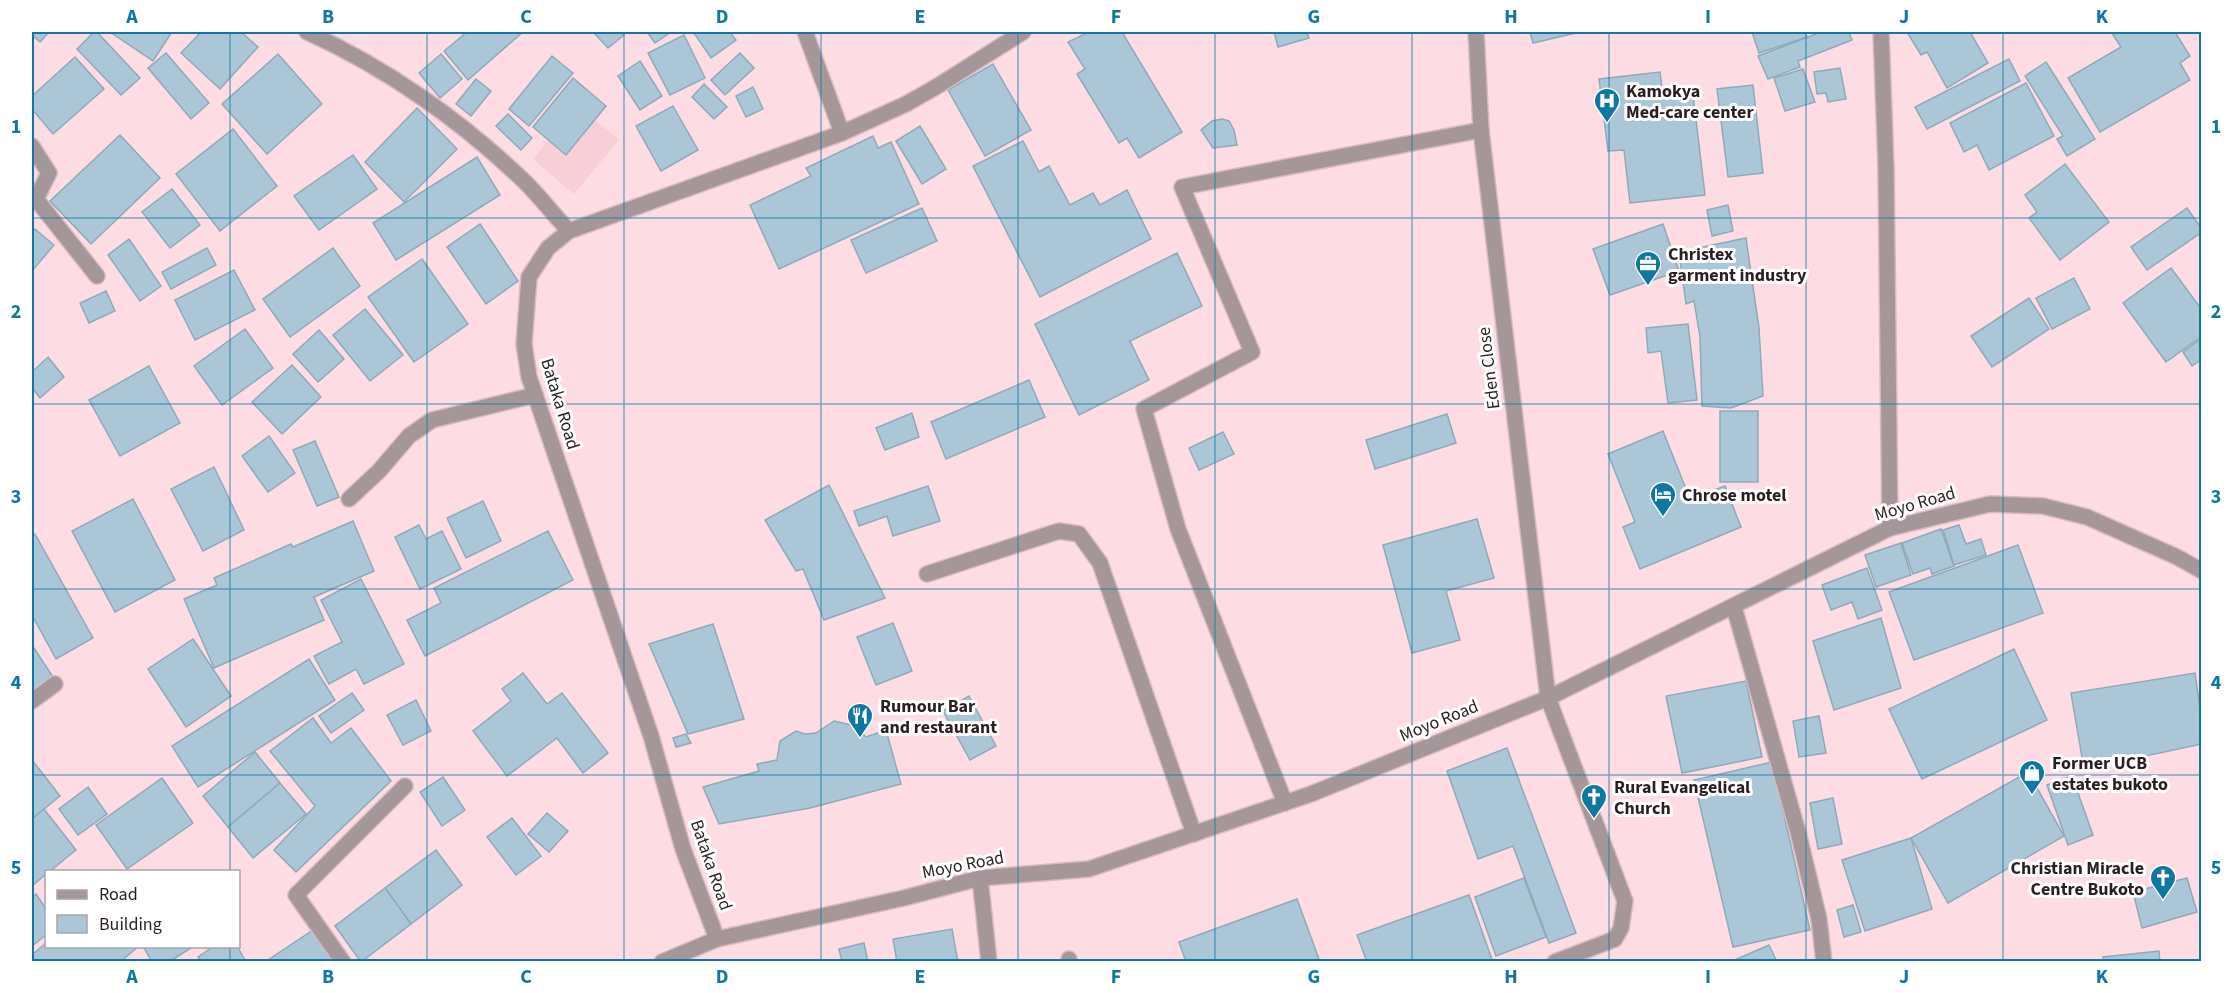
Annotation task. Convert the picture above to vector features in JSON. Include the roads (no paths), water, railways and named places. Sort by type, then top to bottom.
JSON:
[{"type":"street","points":[[307,32],[336,45],[460,125],[526,183],[568,231]]},
{"type":"street","points":[[805,32],[842,133]]},
{"type":"street","name":"Bataka Road","points":[[717,939],[683,849],[651,736],[528,377],[524,344],[529,277],[548,248],[568,231],[842,133],[906,104],[1023,32]]},
{"type":"street","name":"Eden Close","points":[[1476,32],[1481,130],[1548,698],[1625,901],[1621,928],[1615,939],[1555,962]]},
{"type":"street","points":[[1881,32],[1886,168],[1890,528]]},
{"type":"street","points":[[1285,802],[1178,529],[1144,409],[1252,352],[1182,187],[1481,130]]},
{"type":"street","points":[[32,146],[49,173],[36,199],[97,276]]},
{"type":"street","points":[[349,499],[379,471],[409,436],[432,420],[535,395]]},
{"type":"street","name":"Moyo Road","points":[[662,962],[717,939],[904,898],[980,878],[1089,869],[1285,802],[1548,698],[1890,528],[1990,504],[2043,506],[2087,517],[2177,557],[2202,571]]},
{"type":"street","points":[[927,574],[1059,531],[1080,534],[1100,563],[1194,834]]},
{"type":"street","points":[[1734,607],[1798,831],[1819,919],[1824,962]]},
{"type":"street","points":[[32,701],[55,684]]},
{"type":"street","points":[[342,962],[296,895],[405,786]]},
{"type":"street","points":[[980,878],[988,962]]},
{"type":"place","name":"Kamokya Med-care center","points":[[1607,124]]},
{"type":"place","name":"Christex garment industry","points":[[1648,287]]},
{"type":"place","name":"Chrose motel","points":[[1663,518]]},
{"type":"place","name":"Rumour Bar and restaurant","points":[[860,739]]},
{"type":"place","name":"Former UCB estates bukoto","points":[[2032,796]]},
{"type":"place","name":"Rural Evangelical Church","points":[[1594,820]]},
{"type":"place","name":"Christian Miracle Centre Bukoto","points":[[2163,901]]}]
